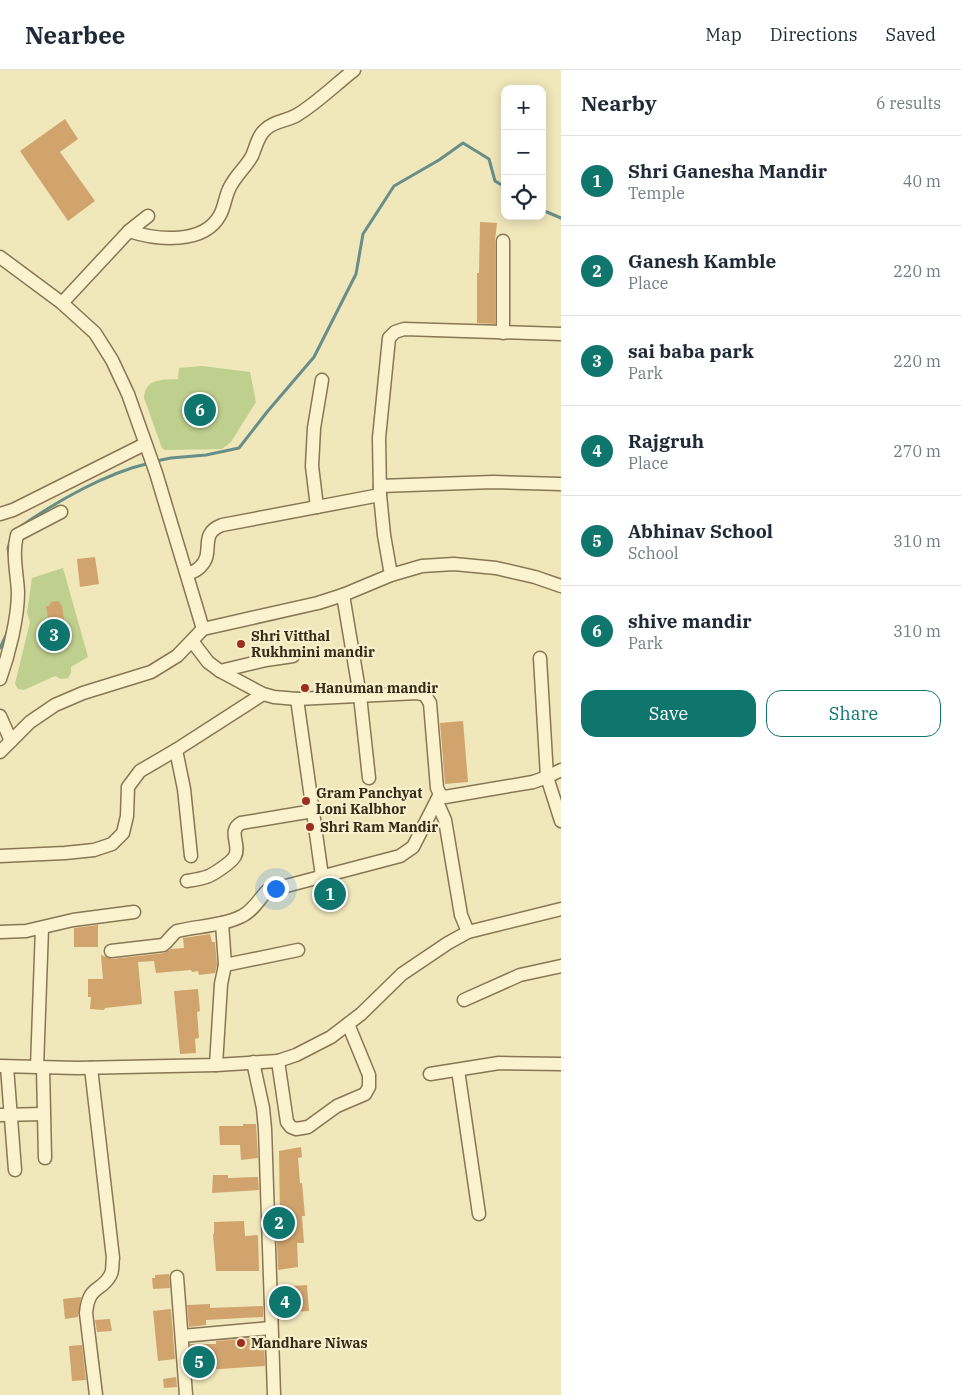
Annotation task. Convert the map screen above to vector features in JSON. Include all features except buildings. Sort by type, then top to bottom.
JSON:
[{"type":"street","points":[[129,231],[146,237],[176,238],[198,234],[210,227],[219,217],[229,188],[248,164],[261,134],[267,128],[308,108],[354,70]]},
{"type":"street","points":[[62,303],[129,231],[148,216]]},
{"type":"street","points":[[502,332],[503,241]]},
{"type":"street","points":[[0,258],[62,303],[95,333],[112,360],[128,394],[156,473],[203,629]]},
{"type":"street","points":[[391,575],[384,535],[380,490],[379,438],[389,338],[395,332],[404,329],[561,334]]},
{"type":"street","points":[[317,507],[312,466],[314,428],[322,380]]},
{"type":"street","points":[[0,514],[13,510],[147,449]]},
{"type":"street","points":[[187,574],[203,565],[206,560],[208,535],[214,528],[222,525],[317,507],[380,490],[493,482],[561,484]]},
{"type":"street","points":[[0,679],[5,664],[18,594],[14,547],[17,535],[61,512]]},
{"type":"street","points":[[0,752],[30,722],[55,705],[83,693],[151,672],[177,656],[203,629],[318,603],[391,575],[422,566],[454,564],[504,570],[535,577],[561,586]]},
{"type":"street","points":[[343,595],[360,696],[369,778]]},
{"type":"street","points":[[192,641],[208,662],[220,671],[274,698],[297,699],[417,693],[426,695],[430,703],[438,798],[446,820],[461,915],[468,932]]},
{"type":"street","points":[[220,671],[266,660],[293,656]]},
{"type":"street","points":[[540,658],[547,777],[561,821]]},
{"type":"street","points":[[0,856],[94,850],[112,844],[122,833],[125,826],[128,787],[132,779],[140,771],[263,694]]},
{"type":"street","points":[[297,699],[322,876]]},
{"type":"street","points":[[0,716],[11,741]]},
{"type":"street","points":[[176,750],[184,789],[191,856]]},
{"type":"street","points":[[438,798],[533,782],[561,770]]},
{"type":"street","points":[[111,951],[155,947],[168,942],[171,936],[177,932],[222,923],[243,916],[254,908],[268,891],[391,859],[407,852],[413,847],[438,798]]},
{"type":"street","points":[[187,881],[206,878],[234,858],[236,850],[234,830],[241,823],[313,811]]},
{"type":"street","points":[[15,1170],[5,1115],[4,1066],[91,1068],[216,1065],[278,1060],[296,1055],[331,1037],[361,1014],[402,974],[448,943],[468,932],[561,909]]},
{"type":"street","points":[[0,932],[26,931],[73,920],[134,912]]},
{"type":"street","points":[[216,1065],[225,965],[222,923]]},
{"type":"street","points":[[42,928],[40,1068],[45,1158]]},
{"type":"street","points":[[225,965],[298,950]]},
{"type":"street","points":[[464,1000],[520,975],[561,966]]},
{"type":"street","points":[[278,1060],[287,1122],[296,1129],[308,1127],[338,1106],[364,1094],[369,1087],[369,1074],[348,1024]]},
{"type":"street","points":[[253,1062],[263,1108],[265,1129],[270,1328],[274,1395]]},
{"type":"street","points":[[430,1074],[505,1063],[561,1064]]},
{"type":"street","points":[[91,1068],[113,1258],[112,1273],[107,1281],[90,1295],[87,1302],[86,1314],[96,1395]]},
{"type":"street","points":[[458,1070],[479,1214]]},
{"type":"street","points":[[5,1115],[43,1114]]},
{"type":"street","points":[[177,1277],[186,1395]]},
{"type":"street","points":[[182,1336],[270,1328]]},
{"type":"green space","points":[[202,366],[250,372],[256,402],[231,442],[222,449],[165,450],[162,448],[144,398],[145,391],[155,381],[178,379],[179,368]]},
{"type":"green space","points":[[63,568],[88,657],[71,667],[71,673],[68,678],[61,679],[55,676],[24,690],[18,689],[15,684],[30,622],[27,613],[32,578]]},
{"type":"waterway","points":[[156,461],[206,455],[239,448],[314,357],[356,274],[363,234],[394,186],[439,160],[463,143],[489,159],[495,181],[501,185]]},
{"type":"waterway","points":[[546,212],[561,218]]},
{"type":"waterway","points":[[20,527],[82,489],[116,474],[150,463]]},
{"type":"waterway","points":[[9,555],[8,548],[10,542]]},
{"type":"waterway","points":[[0,648],[8,631]]},
{"type":"place","name":"shive mandir","points":[[200,410]]},
{"type":"place","name":"sai baba park","points":[[54,635]]},
{"type":"place","name":"Shri Vitthal Rukhmini mandir","points":[[241,644]]},
{"type":"place","name":"Hanuman mandir","points":[[305,688]]},
{"type":"place","name":"Gram Panchyat Loni Kalbhor","points":[[306,801]]},
{"type":"place","name":"Shri Ram Mandir","points":[[310,827]]},
{"type":"place","name":"Shri Ganesha Mandir","points":[[330,894]]},
{"type":"place","name":"Ganesh Kamble","points":[[279,1223]]},
{"type":"place","name":"Rajgruh","points":[[285,1302]]},
{"type":"place","name":"Mandhare Niwas","points":[[241,1343]]},
{"type":"place","name":"Abhinav School","points":[[199,1362]]}]
